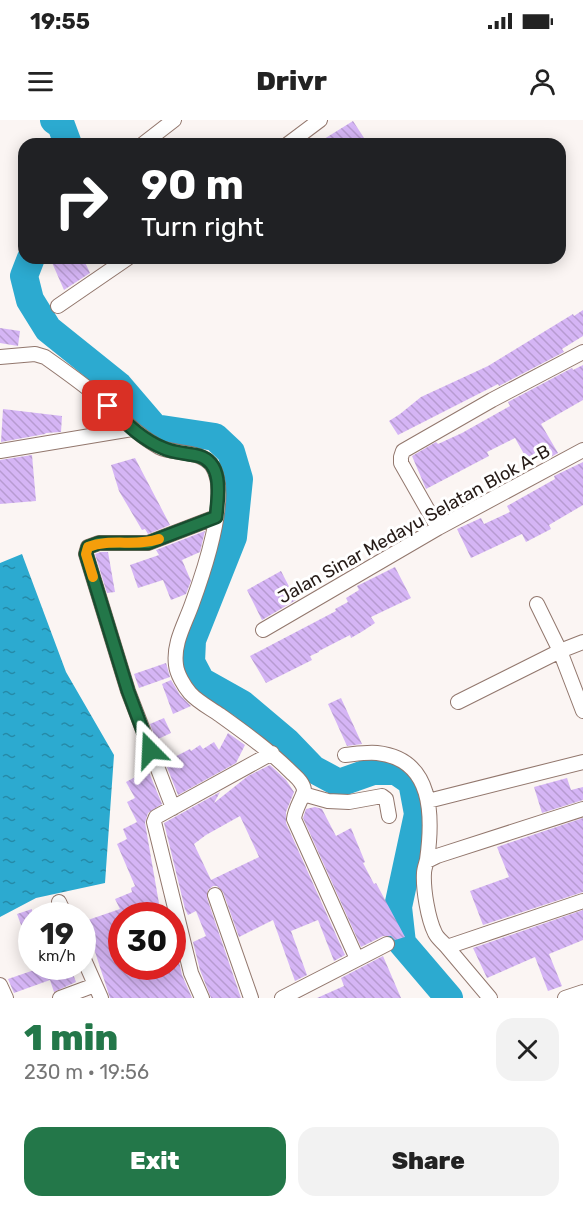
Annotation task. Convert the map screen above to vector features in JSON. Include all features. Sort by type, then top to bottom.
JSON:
[{"type":"street","points":[[151,138],[174,120]]},
{"type":"street","points":[[296,138],[320,120]]},
{"type":"street","points":[[58,306],[119,264]]},
{"type":"street","points":[[438,528],[400,459],[404,451],[482,405],[583,352]]},
{"type":"street","points":[[0,357],[35,354],[45,357],[96,395],[132,429],[165,450],[201,456],[213,466],[218,493],[210,550],[192,606],[178,639],[176,664],[181,680],[191,694],[272,753],[304,788],[295,808],[294,819],[357,959]]},
{"type":"street","points":[[0,451],[132,429]]},
{"type":"street","name":"Jalan Sinar Medayu Selatan Blok A-B","points":[[263,630],[438,528],[583,450]]},
{"type":"street","points":[[173,808],[128,691],[86,554],[88,547],[99,543],[148,543],[216,517]]},
{"type":"street","points":[[537,604],[560,651],[583,711]]},
{"type":"street","points":[[458,702],[560,651],[583,642]]},
{"type":"street","points":[[202,998],[191,973],[154,822],[156,817],[272,753]]},
{"type":"street","points":[[345,755],[377,753],[401,760],[419,776],[427,791],[428,801],[427,861],[424,872],[429,916],[435,934],[490,998]]},
{"type":"street","points":[[428,801],[583,762]]},
{"type":"street","points":[[303,794],[328,801],[349,802],[382,796],[386,799],[390,816]]},
{"type":"street","points":[[427,861],[583,809]]},
{"type":"street","points":[[214,895],[251,998]]},
{"type":"street","points":[[447,947],[583,901]]},
{"type":"street","points":[[282,998],[387,944]]},
{"type":"street","points":[[93,980],[101,998]]},
{"type":"street","points":[[0,985],[6,998]]},
{"type":"street","points":[[60,998],[95,985]]},
{"type":"street","points":[[565,998],[583,992]]},
{"type":"water","points":[[22,554],[66,672],[114,755],[105,883],[36,898],[28,902],[18,902],[18,908],[0,917],[0,563]]},
{"type":"building","points":[[353,121],[364,138],[326,138]]},
{"type":"building","points":[[53,264],[86,264],[90,273],[64,290]]},
{"type":"building","points":[[583,310],[583,336],[562,349],[564,352],[398,435],[389,421],[421,397],[488,366]]},
{"type":"building","points":[[0,328],[20,331],[18,346],[0,343]]},
{"type":"building","points":[[583,365],[583,400],[541,424],[558,453],[544,461],[542,456],[529,463],[515,438],[487,452],[489,456],[426,489],[412,456],[436,442],[438,444],[462,433],[510,406],[508,402],[572,368],[573,370]]},
{"type":"building","points":[[3,409],[62,416],[61,432],[1,442]]},
{"type":"building","points":[[32,455],[36,501],[0,504],[0,460]]},
{"type":"building","points":[[135,458],[170,525],[148,534],[145,529],[142,530],[119,491],[111,465]]},
{"type":"building","points":[[583,462],[583,505],[549,525],[551,529],[526,542],[522,534],[471,558],[457,529],[481,518],[484,524],[510,512],[507,506],[555,479],[554,476]]},
{"type":"building","points":[[205,531],[200,552],[182,560],[191,581],[186,594],[171,600],[163,580],[138,588],[130,565],[159,555],[156,550]]},
{"type":"building","points":[[108,552],[115,592],[107,593],[95,554]]},
{"type":"building","points":[[395,567],[411,598],[371,617],[375,623],[363,631],[319,651],[310,656],[312,660],[266,683],[250,656],[336,611],[335,609],[348,602],[346,598],[359,590],[357,586]]},
{"type":"building","points":[[281,571],[296,600],[262,620],[247,590]]},
{"type":"building","points":[[166,663],[170,677],[139,688],[134,674]]},
{"type":"building","points":[[171,680],[180,695],[191,706],[173,714],[162,684]]},
{"type":"building","points":[[341,698],[362,744],[347,746],[328,704]]},
{"type":"building","points":[[164,718],[171,733],[156,740],[150,724]]},
{"type":"building","points":[[228,733],[245,745],[236,763],[178,795],[165,762],[200,745],[203,749],[214,742],[219,750]]},
{"type":"building","points":[[270,765],[286,780],[294,792],[286,812],[286,823],[345,955],[334,961],[318,920],[291,931],[307,975],[295,981],[273,920],[239,937],[223,892],[217,886],[213,886],[208,890],[207,898],[241,998],[211,998],[200,970],[193,942],[206,936],[196,911],[188,915],[186,911],[186,902],[183,902],[164,823],[220,792],[214,803],[248,776]],"holes":[[[240,816],[259,857],[211,880],[194,844]]]},
{"type":"building","points":[[148,770],[162,804],[148,813],[145,823],[159,902],[116,902],[115,899],[132,892],[131,888],[135,886],[117,844],[127,839],[123,829],[137,822],[127,802],[135,798],[126,782]]},
{"type":"building","points":[[567,778],[571,790],[583,787],[583,800],[542,813],[534,787]]},
{"type":"building","points":[[315,807],[322,809],[336,836],[351,828],[365,862],[363,863],[405,937],[395,940],[391,936],[383,936],[361,947],[303,818],[306,809]]},
{"type":"building","points":[[583,818],[583,892],[483,925],[470,891],[509,877],[497,847]]},
{"type":"building","points":[[583,910],[583,940],[549,954],[562,986],[548,991],[535,957],[487,978],[473,948]]},
{"type":"building","points":[[108,913],[108,980],[184,980],[192,998],[110,998],[96,955],[96,917]]},
{"type":"building","points":[[383,956],[401,998],[317,998],[344,986],[341,978]]},
{"type":"building","points":[[18,976],[18,980],[50,980],[14,993],[8,979]]},
{"type":"building","points":[[50,980],[75,980],[76,982],[54,992]]},
{"type":"waterway","points":[[54,120],[61,125],[66,138]]},
{"type":"waterway","points":[[29,264],[24,276],[30,300],[48,329],[119,386],[155,428],[215,437],[231,452],[239,479],[233,537],[192,640],[191,662],[201,681],[242,704],[287,742],[313,769],[339,783],[373,771],[396,771],[412,782],[418,814],[398,907],[402,943],[449,998]]},
{"type":"slow traffic","points":[[93,577],[86,554],[88,547],[99,543],[148,543],[159,539]]},
{"type":"route","points":[[108,406],[132,429],[165,450],[201,456],[213,466],[218,482],[216,517],[148,543],[99,543],[88,547],[86,554],[128,691],[150,750]]}]
